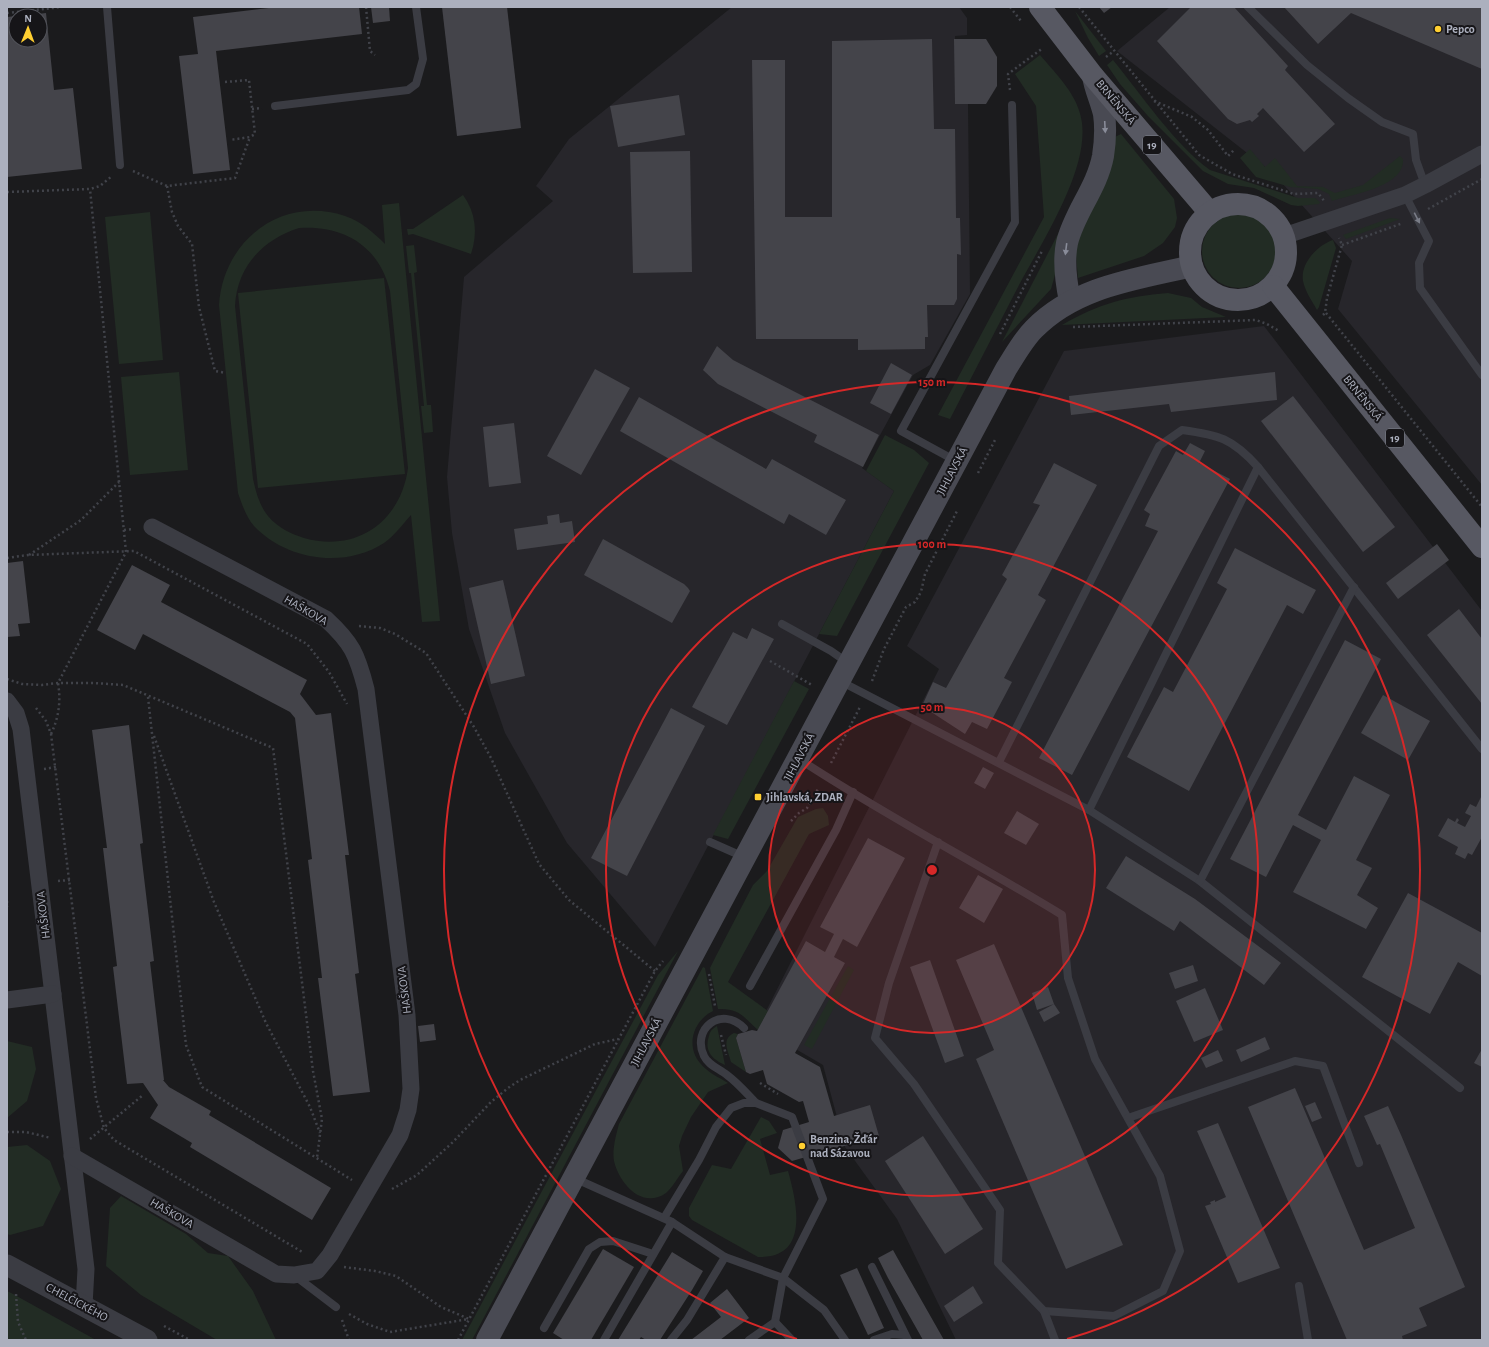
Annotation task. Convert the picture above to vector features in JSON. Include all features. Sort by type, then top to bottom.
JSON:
[{"type":"main road","name":"BRNĚNSKÁ","points":[[1040,7],[1093,76],[1210,213]]},
{"type":"main road","points":[[1070,301],[1065,271],[1067,243],[1094,186],[1103,157],[1105,143],[1104,114],[1095,90],[1093,76]]},
{"type":"main road","points":[[1228,205],[1252,206],[1269,215],[1280,228],[1284,236],[1286,258],[1281,275],[1273,286],[1264,294],[1252,299],[1234,301],[1224,299],[1206,288],[1195,274],[1192,266],[1190,250],[1194,234],[1203,219],[1210,213],[1228,205]]},
{"type":"main road","name":"JIHLAVSKÁ","points":[[487,1340],[1006,369],[1033,330],[1047,316],[1070,301],[1117,284],[1192,266]]},
{"type":"main road","name":"BRNĚNSKÁ","points":[[1273,286],[1482,547]]},
{"type":"street","points":[[1284,236],[1405,195],[1425,186],[1482,154]]},
{"type":"street","name":"HAŠKOVA","points":[[71,1149],[276,1274],[294,1275],[317,1271],[330,1255],[362,1187],[400,1135],[408,1110],[411,1089],[407,1016],[366,689],[360,665],[348,641],[326,619],[152,527]]},
{"type":"street","name":"HAŠKOVA","points":[[7,701],[16,713],[21,729],[86,1269],[84,1306]]},
{"type":"street","points":[[7,1000],[53,994]]},
{"type":"street","name":"CHELČICKÉHO","points":[[7,1265],[147,1340]]},
{"type":"lane","points":[[107,7],[120,164]]},
{"type":"lane","points":[[275,106],[408,90],[416,84],[423,59],[416,7]]},
{"type":"lane","points":[[1248,7],[1307,65],[1348,98],[1382,122],[1413,134],[1416,160],[1425,186]]},
{"type":"lane","points":[[957,461],[901,431],[1015,222],[1012,105]]},
{"type":"lane","points":[[1405,195],[1429,241],[1419,263],[1420,288],[1482,375]]},
{"type":"lane","points":[[999,762],[1159,446],[1182,430],[1215,435],[1243,450],[1482,749]]},
{"type":"lane","points":[[1089,810],[1258,467]]},
{"type":"lane","points":[[1200,881],[1354,587]]},
{"type":"lane","points":[[782,624],[831,651],[844,672],[866,694],[1089,810],[1200,881],[1460,1088]]},
{"type":"lane","points":[[798,758],[825,776],[1062,915],[1068,978],[1095,1059],[1160,1176],[1180,1251],[1163,1291],[1114,1316],[1044,1311]]},
{"type":"lane","points":[[750,986],[836,830],[853,792]]},
{"type":"lane","points":[[710,842],[745,857]]},
{"type":"lane","points":[[938,842],[889,983],[874,1038],[914,1084],[1000,1210],[998,1263],[1044,1311],[1055,1340]]},
{"type":"lane","points":[[744,1028],[737,1020],[729,1018],[713,1020],[704,1031],[702,1040],[704,1056],[756,1103],[792,1118],[823,1199],[783,1278],[775,1322],[749,1340]]},
{"type":"lane","points":[[1128,1118],[1295,1061],[1323,1066],[1359,1163]]},
{"type":"lane","points":[[604,1340],[653,1254],[668,1220],[716,1127],[731,1108],[744,1103],[756,1103]]},
{"type":"lane","points":[[573,1178],[668,1220],[725,1257],[783,1278],[824,1310],[845,1340]]},
{"type":"lane","points":[[544,1328],[589,1249],[600,1242],[614,1241],[653,1254]]},
{"type":"lane","points":[[671,1340],[687,1320],[725,1257]]},
{"type":"lane","points":[[872,1267],[906,1337]]},
{"type":"lane","points":[[294,1275],[336,1307]]},
{"type":"lane","points":[[1298,1286],[1308,1340]]},
{"type":"lane","points":[[775,1322],[792,1340]]},
{"type":"lane","points":[[874,1340],[892,1334],[906,1337]]},
{"type":"path","points":[[7,13],[62,7]]},
{"type":"path","points":[[366,7],[370,51],[375,54]]},
{"type":"path","points":[[1079,7],[1199,156],[1207,162],[1232,174],[1294,194],[1318,193],[1324,199],[1342,244],[1327,298],[1325,313],[1482,507]]},
{"type":"path","points":[[1012,105],[1008,74],[1043,48],[1047,54]]},
{"type":"path","points":[[225,82],[249,80],[255,134],[250,137],[230,140]]},
{"type":"path","points":[[1154,100],[1192,117],[1208,130],[1228,156],[1234,150]]},
{"type":"path","points":[[7,192],[90,189],[100,186],[110,180],[120,164],[167,186],[235,178],[250,137]]},
{"type":"path","points":[[1342,244],[1417,218],[1426,210],[1482,179]]},
{"type":"path","points":[[167,186],[172,212],[178,226],[192,244],[199,307],[216,371],[226,373]]},
{"type":"path","points":[[90,189],[126,552],[58,683],[61,699],[55,725],[51,734],[96,1098],[104,1128],[114,1140],[307,1255]]},
{"type":"path","points":[[997,340],[1044,247]]},
{"type":"path","points":[[1071,327],[1256,320],[1272,326],[1280,333]]},
{"type":"path","points":[[974,479],[996,439]]},
{"type":"path","points":[[28,555],[81,520],[119,482]]},
{"type":"path","points":[[788,827],[799,813],[807,808],[825,776],[866,694],[884,649],[906,607],[915,602],[921,592],[925,574],[960,506]]},
{"type":"path","points":[[7,558],[28,555],[134,551],[307,644],[329,672],[348,706]]},
{"type":"path","points":[[340,632],[362,625],[380,628],[395,634],[426,653],[474,727],[491,758],[539,864],[570,900],[655,971],[458,1340]]},
{"type":"path","points":[[770,661],[816,688]]},
{"type":"path","points":[[7,679],[22,684],[42,685],[58,683],[123,685],[148,697],[273,748],[313,1071],[322,1119],[317,1158]]},
{"type":"path","points":[[148,697],[186,1045],[202,1087],[362,1187],[390,1190],[417,1175],[453,1142],[491,1102],[520,1080],[595,1044],[618,1039]]},
{"type":"path","points":[[152,732],[214,902],[266,1023],[310,1107],[320,1134]]},
{"type":"path","points":[[7,901],[7,906]]},
{"type":"path","points":[[708,971],[726,1057]]},
{"type":"path","points":[[753,1079],[779,1094]]},
{"type":"path","points":[[104,1128],[143,1095]]},
{"type":"path","points":[[7,1132],[26,1132],[71,1149]]},
{"type":"path","points":[[324,1262],[396,1276],[441,1306],[469,1319]]},
{"type":"path","points":[[17,1289],[18,1322],[26,1340]]},
{"type":"path","points":[[336,1307],[367,1324],[390,1332],[469,1319]]},
{"type":"path","points":[[336,1307],[346,1329],[349,1340]]},
{"type":"shaded area","points":[[732,7],[959,7],[967,18],[967,35],[955,36],[955,103],[968,104],[970,294],[930,365],[913,375],[862,468],[894,491],[655,947],[567,843],[505,733],[469,629],[452,533],[447,477],[464,277],[553,201],[536,186],[569,139]]},
{"type":"shaded area","points":[[1170,7],[1482,7],[1482,485],[1338,309],[1352,261],[1274,174],[1117,51]]},
{"type":"shaded area","points":[[1075,11],[1106,51],[1099,56],[1088,38]]},
{"type":"shaded area","points":[[1040,55],[1060,78],[1077,104],[1082,123],[1082,142],[1078,163],[1071,184],[1051,228],[1019,285],[950,419],[938,415],[1044,217],[1036,106],[1015,74]]},
{"type":"shaded area","points":[[1113,60],[1171,133],[1184,147],[1210,170],[1298,198],[1315,198],[1320,202],[1319,204],[1298,206],[1291,205],[1254,188],[1228,184],[1203,171],[1148,116],[1120,84],[1107,65]]},
{"type":"shaded area","points":[[1121,134],[1174,199],[1177,218],[1175,227],[1163,243],[1144,256],[1078,278],[1075,245],[1115,137]]},
{"type":"shaded area","points":[[1250,149],[1265,167],[1275,158],[1297,186],[1323,187],[1335,193],[1363,185],[1400,156],[1403,159],[1401,169],[1396,176],[1387,183],[1364,192],[1332,201],[1329,194],[1318,189],[1290,187],[1256,177],[1240,158]]},
{"type":"shaded area","points":[[463,195],[471,209],[474,223],[475,238],[471,254],[413,234],[408,235],[407,229],[413,229]]},
{"type":"shaded area","points":[[399,203],[440,621],[422,622],[411,515],[388,540],[368,551],[351,556],[334,558],[316,557],[282,547],[267,538],[249,519],[238,493],[219,305],[223,282],[231,261],[244,243],[260,229],[278,218],[299,212],[321,211],[351,218],[362,224],[385,244],[382,205]],"holes":[[[299,228],[331,230],[345,235],[357,242],[368,250],[385,275],[390,291],[408,468],[404,487],[396,503],[386,517],[373,528],[358,536],[342,541],[323,541],[304,538],[289,532],[272,520],[260,503],[253,479],[235,306],[237,292],[246,267],[263,248],[286,233]]]},
{"type":"shaded area","points":[[150,212],[163,360],[119,364],[105,217]]},
{"type":"shaded area","points":[[1239,214],[1260,220],[1270,230],[1276,251],[1270,272],[1260,282],[1239,288],[1218,282],[1208,272],[1202,251],[1208,230],[1218,220]]},
{"type":"shaded area","points":[[1390,218],[1400,219],[1346,239],[1343,235]]},
{"type":"shaded area","points":[[1061,228],[1055,275],[1051,289],[1002,342]]},
{"type":"shaded area","points":[[1333,240],[1336,248],[1317,310],[1304,285],[1304,268],[1307,261],[1316,250],[1327,242]]},
{"type":"shaded area","points":[[414,245],[417,272],[414,273],[427,405],[431,405],[433,432],[424,433],[421,406],[424,406],[411,273],[409,273],[406,246]]},
{"type":"shaded area","points":[[384,278],[405,474],[258,488],[238,293]]},
{"type":"shaded area","points":[[1168,293],[1191,298],[1202,307],[1226,317],[1062,325],[1089,311],[1113,302]]},
{"type":"shaded area","points":[[1264,326],[1482,611],[1482,1340],[956,1340],[897,1219],[845,1147],[823,1065],[758,1027],[939,669],[907,646],[1064,351]]},
{"type":"shaded area","points":[[179,372],[188,470],[130,475],[121,377]]},
{"type":"shaded area","points":[[885,435],[914,450],[929,463],[837,636],[819,634],[894,491],[866,471]]},
{"type":"shaded area","points":[[794,681],[809,689],[728,839],[713,835]]},
{"type":"shaded area","points":[[823,808],[828,816],[829,825],[809,834],[728,982],[768,1011],[758,1030],[741,1014],[731,1010],[718,1009],[710,968],[753,885],[767,871],[798,817],[816,809]]},
{"type":"shaded area","points":[[678,951],[472,1340],[462,1340],[658,975]]},
{"type":"shaded area","points":[[848,966],[854,970],[812,1049],[804,1045]]},
{"type":"shaded area","points":[[703,967],[705,968],[713,1011],[701,1020],[697,1027],[694,1034],[693,1049],[695,1056],[706,1069],[728,1083],[708,1092],[691,1117],[679,1146],[683,1171],[670,1188],[666,1193],[657,1197],[648,1198],[640,1196],[626,1185],[621,1178],[614,1161],[615,1142],[619,1124]]},
{"type":"shaded area","points":[[717,1026],[725,1065],[716,1060],[708,1050],[710,1033]]},
{"type":"shaded area","points":[[734,1033],[738,1034],[736,1038],[746,1072],[731,1062],[727,1049],[726,1045],[728,1038]]},
{"type":"shaded area","points":[[7,1041],[32,1047],[36,1069],[27,1101],[7,1118]]},
{"type":"shaded area","points":[[761,1117],[769,1121],[777,1133],[760,1139],[770,1175],[788,1171],[794,1198],[796,1227],[793,1239],[786,1249],[775,1255],[758,1257],[692,1220],[689,1216],[689,1208],[712,1165],[731,1169]]},
{"type":"shaded area","points":[[27,1145],[50,1161],[61,1189],[43,1226],[10,1235],[7,1234],[7,1147]]},
{"type":"shaded area","points":[[121,1196],[186,1234],[208,1253],[228,1256],[253,1291],[276,1340],[217,1340],[141,1295],[106,1266],[110,1208]]},
{"type":"shaded area","points":[[7,1291],[13,1294],[96,1340],[7,1340]]},
{"type":"building","points":[[277,7],[359,7],[362,34],[216,51],[230,170],[193,174],[179,56],[198,54],[193,17]]},
{"type":"building","points":[[371,7],[389,7],[390,21],[373,23]]},
{"type":"building","points":[[442,7],[507,7],[521,128],[457,136]]},
{"type":"building","points":[[1099,7],[1112,7],[1104,13]]},
{"type":"building","points":[[1191,7],[1234,7],[1288,66],[1285,70],[1335,124],[1304,152],[1263,108],[1257,114],[1259,116],[1252,122],[1250,120],[1237,124],[1228,119],[1157,41]]},
{"type":"building","points":[[1284,7],[1482,7],[1482,69],[1351,13],[1318,44]]},
{"type":"building","points":[[7,17],[8,48],[48,48],[48,32],[54,90],[73,88],[82,169],[7,177]]},
{"type":"building","points":[[932,39],[934,129],[955,129],[956,218],[960,218],[961,255],[957,254],[957,299],[954,305],[927,305],[928,337],[925,337],[925,349],[858,350],[858,339],[756,339],[752,60],[785,60],[785,217],[832,217],[832,41]]},
{"type":"building","points":[[954,39],[986,39],[997,57],[997,86],[986,104],[955,104]]},
{"type":"building","points":[[679,95],[685,135],[618,147],[610,106]]},
{"type":"building","points":[[690,151],[692,272],[633,273],[630,152]]},
{"type":"building","points":[[717,346],[733,360],[879,435],[863,467],[814,442],[817,435],[718,384],[703,370]]},
{"type":"building","points":[[891,363],[912,375],[891,414],[870,403]]},
{"type":"building","points":[[595,369],[630,388],[581,475],[547,456]]},
{"type":"building","points":[[1275,372],[1277,400],[1171,412],[1169,404],[1071,415],[1069,396]]},
{"type":"building","points":[[1293,396],[1395,527],[1363,552],[1261,421]]},
{"type":"building","points":[[639,397],[766,469],[772,459],[846,500],[826,535],[789,514],[784,524],[620,431]]},
{"type":"building","points":[[514,423],[521,483],[489,487],[483,427]]},
{"type":"building","points":[[1190,443],[1205,451],[1199,463],[1230,479],[1072,775],[1039,758],[1158,531],[1145,526],[1150,514],[1144,510],[1176,451],[1183,455]]},
{"type":"building","points":[[1054,463],[1097,485],[1038,595],[1046,600],[1004,678],[1012,682],[987,729],[972,722],[965,734],[922,706],[933,682],[946,688],[1007,579],[1002,575],[1040,505],[1033,503]]},
{"type":"building","points":[[559,514],[560,523],[572,521],[575,542],[517,550],[514,529],[548,524],[547,516]]},
{"type":"building","points":[[603,539],[684,584],[688,588],[690,591],[672,623],[584,575]]},
{"type":"building","points":[[1437,544],[1449,560],[1398,599],[1386,583]]},
{"type":"building","points":[[1235,548],[1316,590],[1303,614],[1287,605],[1189,791],[1127,757],[1164,687],[1173,692],[1227,589],[1217,583]]},
{"type":"building","points":[[23,561],[30,623],[18,624],[20,636],[7,637],[7,563]]},
{"type":"building","points":[[132,565],[170,585],[161,602],[307,680],[300,694],[316,715],[331,713],[349,855],[345,855],[359,973],[355,974],[370,1092],[333,1096],[318,978],[322,978],[308,860],[312,859],[295,718],[290,712],[143,634],[135,650],[97,630]]},
{"type":"building","points":[[503,580],[525,676],[491,684],[469,588]]},
{"type":"building","points":[[1459,609],[1482,639],[1482,704],[1427,635]]},
{"type":"building","points":[[752,628],[774,639],[727,725],[692,707],[733,632],[747,639]]},
{"type":"building","points":[[1345,640],[1381,659],[1298,815],[1326,830],[1354,776],[1390,795],[1356,860],[1372,868],[1357,895],[1378,908],[1366,929],[1293,892],[1321,840],[1293,825],[1266,877],[1230,859]]},
{"type":"building","points":[[1383,695],[1430,721],[1408,760],[1361,733]]},
{"type":"building","points":[[671,708],[705,726],[627,876],[591,858]]},
{"type":"building","points":[[129,725],[143,843],[140,844],[154,961],[150,962],[163,1080],[169,1087],[211,1111],[209,1115],[331,1188],[312,1220],[190,1147],[192,1143],[150,1118],[158,1105],[143,1083],[127,1084],[113,967],[117,966],[103,848],[107,848],[92,730]]},
{"type":"building","points":[[983,767],[994,773],[985,789],[974,783]]},
{"type":"building","points":[[1482,795],[1482,837],[1472,855],[1468,853],[1465,859],[1455,854],[1458,847],[1438,836],[1448,818],[1455,822],[1457,818],[1459,820],[1457,823],[1465,827],[1471,816],[1465,813],[1470,804],[1476,807]]},
{"type":"building","points":[[1017,811],[1039,824],[1026,845],[1004,833]]},
{"type":"building","points":[[868,838],[905,858],[857,947],[843,939],[834,957],[845,963],[795,1053],[820,1067],[834,1116],[870,1105],[879,1136],[792,1161],[778,1148],[783,1130],[809,1122],[803,1101],[799,1102],[767,1084],[763,1070],[750,1074],[746,1072],[736,1038],[738,1034],[752,1030],[757,1031],[806,941],[825,952],[834,934],[820,927]]},
{"type":"building","points":[[1126,856],[1195,899],[1281,963],[1264,985],[1180,921],[1174,931],[1106,888]]},
{"type":"building","points":[[978,875],[1003,889],[984,923],[959,908]]},
{"type":"building","points":[[1408,893],[1482,933],[1482,976],[1458,962],[1430,1014],[1362,977]]},
{"type":"building","points":[[994,944],[1123,1245],[1066,1269],[976,1059],[994,1050],[956,960]]},
{"type":"building","points":[[930,960],[964,1056],[945,1063],[910,967]]},
{"type":"building","points":[[1193,965],[1198,981],[1175,989],[1169,973]]},
{"type":"building","points":[[1048,987],[1054,1004],[1037,1010],[1032,993]]},
{"type":"building","points":[[1205,988],[1223,1030],[1194,1042],[1176,1001]]},
{"type":"building","points":[[1054,1004],[1060,1013],[1044,1022],[1039,1012]]},
{"type":"building","points":[[434,1024],[436,1040],[420,1042],[418,1026]]},
{"type":"building","points":[[1265,1037],[1270,1049],[1241,1062],[1236,1050]]},
{"type":"building","points":[[1482,1049],[1482,1067],[1474,1063]]},
{"type":"building","points":[[1218,1050],[1223,1061],[1206,1068],[1201,1058]]},
{"type":"building","points":[[1295,1088],[1364,1250],[1415,1228],[1380,1144],[1377,1145],[1364,1116],[1388,1106],[1401,1135],[1465,1287],[1419,1308],[1427,1326],[1402,1336],[1403,1340],[1347,1340],[1248,1107]]},
{"type":"building","points":[[1315,1102],[1322,1118],[1312,1122],[1305,1106]]},
{"type":"building","points":[[1218,1123],[1280,1268],[1238,1283],[1205,1206],[1211,1204],[1210,1202],[1215,1200],[1215,1202],[1226,1197],[1197,1131]]},
{"type":"building","points":[[923,1136],[983,1229],[945,1254],[885,1161]]},
{"type":"building","points":[[603,1249],[634,1267],[591,1340],[564,1340],[553,1333]]},
{"type":"building","points":[[893,1250],[944,1340],[923,1340],[878,1258]]},
{"type":"building","points":[[672,1252],[703,1271],[692,1290],[660,1340],[646,1340],[641,1337],[639,1340],[618,1340]]},
{"type":"building","points":[[857,1268],[884,1328],[868,1335],[840,1275]]},
{"type":"building","points":[[973,1286],[983,1303],[954,1322],[944,1306]]},
{"type":"building","points":[[727,1289],[749,1318],[720,1340],[691,1340],[721,1317],[710,1303]]},
{"type":"place","name":"Pepco","points":[[1438,29]]},
{"type":"place","name":"Jihlavská, ZDAR","points":[[758,797]]},
{"type":"place","name":"Benzina, Žďár nad Sázavou","points":[[802,1146]]}]
